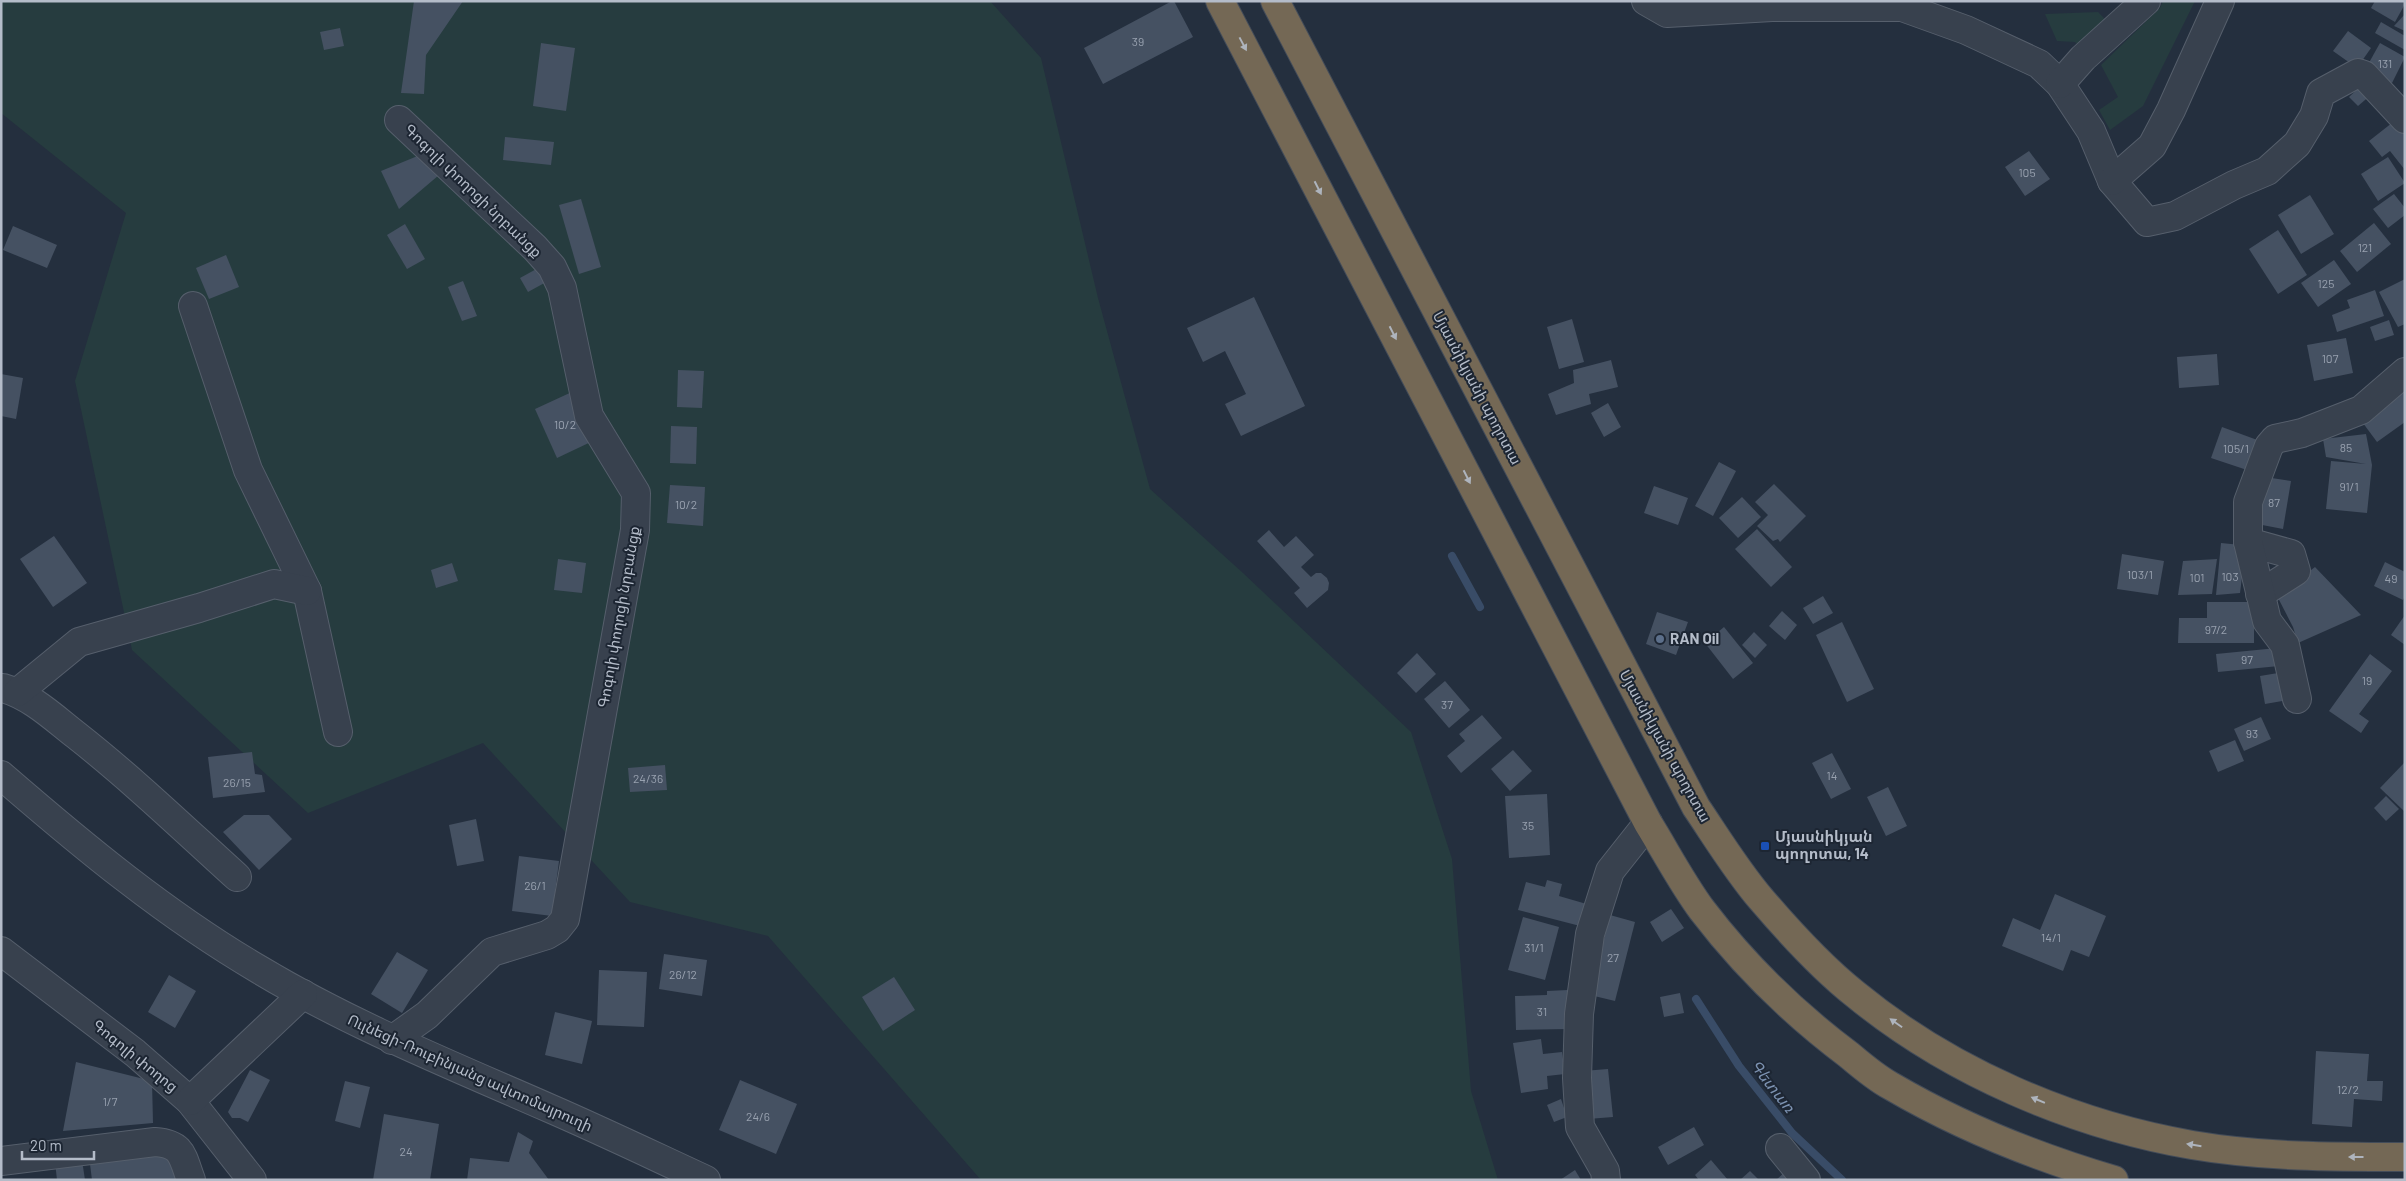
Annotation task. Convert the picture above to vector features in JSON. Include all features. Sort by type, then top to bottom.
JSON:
[{"type":"highway","points":[[1220,1],[1648,823],[1701,909],[1752,970],[1783,1001],[1819,1033],[1890,1086],[1966,1126],[2067,1166],[2114,1180]]},
{"type":"highway","name":"Մյասնիկյանի պողոտա","points":[[1275,1],[1696,807],[1760,898],[1799,941],[1855,994],[1920,1040],[1975,1072],[2044,1102],[2132,1133],[2194,1145],[2311,1156],[2405,1157]]},
{"type":"street","points":[[1646,1],[1667,13],[1772,7],[1902,7],[1966,30],[2039,64],[2060,84],[2091,131],[2112,181],[2147,222],[2175,216],[2234,185],[2267,171],[2297,144],[2314,116],[2321,93],[2358,73],[2364,75],[2405,119]]},
{"type":"street","points":[[2060,84],[2083,58],[2146,1]]},
{"type":"street","points":[[2112,181],[2152,146],[2171,110],[2220,1]]},
{"type":"street","name":"Գոգոլի փողոցի նրբանցք","points":[[392,1040],[427,1014],[492,952],[547,935],[557,929],[565,919],[635,530],[636,493],[589,416],[562,288],[552,267],[535,248],[399,120]]},
{"type":"street","points":[[193,306],[248,470],[307,591],[338,732]]},
{"type":"street","points":[[2297,699],[2285,645],[2267,621],[2260,594],[2248,542],[2248,502],[2269,446],[2275,439],[2302,433],[2361,410],[2405,372]]},
{"type":"street","points":[[2248,542],[2291,554],[2296,571],[2260,594]]},
{"type":"street","points":[[237,877],[98,752],[44,709],[10,690],[79,642],[199,608],[274,584],[307,591]]},
{"type":"street","name":"Ուլնեցի-Ռուբինյանց ավտոմայրուղի","points":[[1,775],[71,835],[147,896],[214,942],[303,994],[392,1040],[549,1108],[706,1180]]},
{"type":"street","points":[[1606,1180],[1605,1171],[1580,1127],[1577,1078],[1579,1014],[1590,934],[1610,871],[1648,823]]},
{"type":"street","name":"Գոգոլի փողոց","points":[[1,951],[135,1053],[190,1101],[252,1180]]},
{"type":"street","points":[[190,1101],[303,994]]},
{"type":"street","points":[[1,1161],[155,1142],[170,1143],[180,1150],[191,1180]]},
{"type":"street","points":[[1780,1148],[1806,1180]]},
{"type":"green space","points":[[1,1],[990,1],[1041,58],[1098,298],[1150,489],[1243,573],[1411,732],[1452,859],[1471,1091],[1498,1180],[981,1180],[768,936],[630,902],[483,743],[308,813],[132,650],[75,381],[126,213],[1,113]]},
{"type":"green space","points":[[2163,1],[2195,1],[2143,106],[2110,130],[2099,110],[2118,97],[2101,65],[2160,8]]},
{"type":"green space","points":[[2098,12],[2104,18],[2101,27],[2094,34],[2077,44],[2075,42],[2057,41],[2045,14]]},
{"type":"building","points":[[414,1],[463,1],[426,55],[424,94],[401,93]]},
{"type":"building","points":[[1174,1],[1193,37],[1103,84],[1084,48]]},
{"type":"building","points":[[2375,1],[2405,1],[2405,4],[2395,22],[2371,8]]},
{"type":"building","points":[[2405,14],[2405,31],[2394,26]]},
{"type":"building","points":[[2381,22],[2405,36],[2405,50],[2375,33]]},
{"type":"building","points":[[340,28],[344,46],[324,50],[320,32]]},
{"type":"building","points":[[2348,31],[2371,48],[2357,68],[2333,51]]},
{"type":"building","points":[[541,43],[575,48],[566,111],[533,106]]},
{"type":"building","points":[[2380,43],[2405,57],[2392,83],[2366,68]]},
{"type":"building","points":[[2363,84],[2372,94],[2358,106],[2349,97]]},
{"type":"building","points":[[2397,119],[2405,129],[2405,170],[2390,151],[2382,157],[2369,141]]},
{"type":"building","points":[[505,137],[554,142],[551,165],[503,160]]},
{"type":"building","points":[[2029,151],[2050,179],[2025,196],[2005,167]]},
{"type":"building","points":[[420,155],[439,175],[399,209],[381,171]]},
{"type":"building","points":[[2388,157],[2405,183],[2378,201],[2361,174]]},
{"type":"building","points":[[2394,194],[2405,208],[2405,215],[2388,228],[2373,209]]},
{"type":"building","points":[[2310,195],[2334,234],[2301,254],[2278,215]]},
{"type":"building","points":[[581,199],[601,267],[579,274],[559,205]]},
{"type":"building","points":[[2374,223],[2391,244],[2357,272],[2340,251]]},
{"type":"building","points":[[405,224],[425,259],[407,269],[387,235]]},
{"type":"building","points":[[13,226],[57,245],[47,268],[3,250]]},
{"type":"building","points":[[2278,230],[2307,275],[2278,294],[2249,249]]},
{"type":"building","points":[[226,255],[239,287],[209,299],[196,268]]},
{"type":"building","points":[[2334,260],[2351,284],[2318,307],[2301,283]]},
{"type":"building","points":[[540,267],[548,281],[528,292],[520,278]]},
{"type":"building","points":[[2405,279],[2405,324],[2398,327],[2379,292]]},
{"type":"building","points":[[463,281],[477,316],[462,321],[448,287]]},
{"type":"building","points":[[2375,290],[2384,316],[2337,332],[2332,315],[2350,308],[2347,300]]},
{"type":"building","points":[[1254,297],[1305,406],[1241,436],[1225,404],[1246,394],[1225,351],[1203,362],[1187,328]]},
{"type":"building","points":[[1572,319],[1584,362],[1559,369],[1547,327]]},
{"type":"building","points":[[2389,320],[2394,335],[2375,341],[2370,327]]},
{"type":"building","points":[[2346,338],[2353,373],[2314,381],[2307,345]]},
{"type":"building","points":[[2217,354],[2219,385],[2179,388],[2177,357]]},
{"type":"building","points":[[1611,360],[1618,387],[1589,394],[1591,404],[1556,415],[1548,394],[1574,383],[1573,370]]},
{"type":"building","points":[[678,370],[704,371],[702,408],[677,407]]},
{"type":"building","points":[[1,374],[23,378],[16,419],[1,416]]},
{"type":"building","points":[[2405,386],[2405,422],[2377,442],[2360,419]]},
{"type":"building","points":[[574,391],[595,440],[557,458],[535,409]]},
{"type":"building","points":[[1608,403],[1621,427],[1604,437],[1591,413]]},
{"type":"building","points":[[671,426],[697,427],[696,464],[670,463]]},
{"type":"building","points":[[2222,427],[2260,441],[2250,471],[2211,458]]},
{"type":"building","points":[[2366,434],[2372,465],[2367,513],[2326,509],[2331,461],[2366,464],[2326,457],[2323,439]]},
{"type":"building","points":[[1719,462],[1736,471],[1713,516],[1695,506]]},
{"type":"building","points":[[2265,477],[2291,481],[2283,529],[2257,524]]},
{"type":"building","points":[[1774,484],[1806,516],[1780,542],[1778,539],[1773,541],[1757,526],[1768,515],[1755,502]]},
{"type":"building","points":[[670,485],[705,487],[703,526],[667,523]]},
{"type":"building","points":[[1654,486],[1688,498],[1678,525],[1644,513]]},
{"type":"building","points":[[1742,497],[1761,517],[1738,538],[1719,518]]},
{"type":"building","points":[[1757,529],[1792,567],[1771,587],[1735,549]]},
{"type":"building","points":[[1269,530],[1284,547],[1296,536],[1314,555],[1301,567],[1311,577],[1316,573],[1321,573],[1327,578],[1329,583],[1328,590],[1307,608],[1294,593],[1300,588],[1257,541]]},
{"type":"building","points":[[54,536],[87,583],[53,607],[20,559]]},
{"type":"building","points":[[2221,543],[2241,545],[2244,560],[2240,593],[2216,595]]},
{"type":"building","points":[[2122,554],[2164,561],[2158,595],[2117,589]]},
{"type":"building","points":[[558,559],[586,563],[582,593],[554,590]]},
{"type":"building","points":[[2217,559],[2212,594],[2178,595],[2183,561]]},
{"type":"building","points":[[2385,562],[2405,572],[2405,596],[2403,600],[2374,586]]},
{"type":"building","points":[[452,563],[458,581],[436,588],[431,570]]},
{"type":"building","points":[[2315,567],[2361,615],[2298,643],[2293,627],[2277,596]]},
{"type":"building","points":[[1823,596],[1833,613],[1813,624],[1803,608]]},
{"type":"building","points":[[2207,602],[2254,602],[2254,643],[2178,643],[2179,618],[2207,618]]},
{"type":"building","points":[[1782,611],[1797,625],[1785,640],[1769,626]]},
{"type":"building","points":[[1657,612],[1688,622],[1676,655],[1646,644]]},
{"type":"building","points":[[2405,615],[2405,645],[2391,635]]},
{"type":"building","points":[[1842,622],[1874,689],[1847,702],[1816,635]]},
{"type":"building","points":[[1724,627],[1753,663],[1733,679],[1705,643]]},
{"type":"building","points":[[1754,632],[1767,645],[1755,658],[1742,645]]},
{"type":"building","points":[[2277,648],[2279,666],[2218,672],[2216,654]]},
{"type":"building","points":[[1417,653],[1436,674],[1416,693],[1397,673]]},
{"type":"building","points":[[2370,654],[2392,671],[2359,714],[2369,721],[2361,733],[2329,711]]},
{"type":"building","points":[[2284,672],[2288,700],[2265,704],[2260,676]]},
{"type":"building","points":[[1445,681],[1470,710],[1449,728],[1424,699]]},
{"type":"building","points":[[1482,715],[1502,738],[1461,773],[1447,756],[1465,741],[1459,734]]},
{"type":"building","points":[[2261,717],[2271,739],[2244,751],[2234,729]]},
{"type":"building","points":[[2235,740],[2244,761],[2218,772],[2209,751]]},
{"type":"building","points":[[1513,750],[1532,771],[1510,791],[1491,769]]},
{"type":"building","points":[[252,752],[255,774],[262,775],[265,792],[213,798],[208,757]]},
{"type":"building","points":[[1832,753],[1851,789],[1831,799],[1812,763]]},
{"type":"building","points":[[2405,762],[2405,812],[2380,788]]},
{"type":"building","points":[[665,765],[667,790],[630,792],[628,768]]},
{"type":"building","points":[[1888,787],[1907,826],[1886,836],[1867,797]]},
{"type":"building","points":[[1547,794],[1550,855],[1509,858],[1505,796]]},
{"type":"building","points":[[2386,796],[2399,809],[2386,821],[2374,808]]},
{"type":"building","points":[[244,815],[269,815],[292,839],[259,870],[223,832]]},
{"type":"building","points":[[476,819],[484,861],[457,866],[449,825]]},
{"type":"building","points":[[519,856],[559,861],[552,916],[512,911]]},
{"type":"building","points":[[1547,880],[1562,884],[1559,896],[1590,905],[1584,927],[1518,910],[1526,882],[1545,887]]},
{"type":"building","points":[[2055,894],[2106,916],[2089,957],[2071,950],[2063,971],[2002,946],[2013,918],[2040,930]]},
{"type":"building","points":[[1671,909],[1684,928],[1662,942],[1650,922]]},
{"type":"building","points":[[1610,915],[1635,922],[1615,1001],[1590,995]]},
{"type":"building","points":[[1523,917],[1559,927],[1545,980],[1508,970]]},
{"type":"building","points":[[397,952],[428,970],[402,1013],[371,994]]},
{"type":"building","points":[[664,954],[707,960],[702,996],[659,989]]},
{"type":"building","points":[[599,970],[647,972],[644,1027],[597,1025]]},
{"type":"building","points":[[169,975],[196,991],[175,1028],[148,1012]]},
{"type":"building","points":[[894,977],[915,1010],[883,1031],[862,997]]},
{"type":"building","points":[[1568,990],[1569,1029],[1516,1030],[1515,996],[1547,995],[1547,991]]},
{"type":"building","points":[[1680,993],[1684,1013],[1664,1017],[1660,997]]},
{"type":"building","points":[[555,1012],[592,1021],[582,1064],[545,1055]]},
{"type":"building","points":[[1541,1039],[1543,1054],[1562,1052],[1565,1074],[1547,1076],[1548,1089],[1521,1093],[1513,1043]]},
{"type":"building","points":[[2316,1051],[2369,1054],[2367,1081],[2383,1081],[2382,1101],[2354,1099],[2352,1127],[2312,1124]]},
{"type":"building","points":[[76,1062],[152,1081],[153,1123],[63,1131]]},
{"type":"building","points":[[1608,1069],[1613,1117],[1588,1119],[1583,1071]]},
{"type":"building","points":[[250,1070],[270,1080],[248,1122],[240,1118],[232,1118],[228,1112]]},
{"type":"building","points":[[740,1080],[797,1104],[776,1154],[719,1130]]},
{"type":"building","points":[[345,1081],[370,1087],[360,1128],[335,1121]]},
{"type":"building","points":[[1561,1099],[1567,1117],[1554,1122],[1547,1105]]},
{"type":"building","points":[[384,1114],[439,1124],[430,1180],[373,1180]]},
{"type":"building","points":[[1694,1127],[1704,1145],[1668,1165],[1658,1147]]},
{"type":"building","points":[[518,1132],[533,1141],[529,1153],[549,1180],[467,1180],[470,1158],[509,1162]]},
{"type":"building","points":[[164,1155],[176,1171],[177,1180],[92,1180],[90,1164]]},
{"type":"building","points":[[82,1160],[85,1180],[57,1180],[55,1162]]},
{"type":"building","points":[[1711,1160],[1728,1180],[1699,1180],[1695,1175]]},
{"type":"building","points":[[1575,1170],[1581,1180],[1560,1180]]},
{"type":"building","points":[[1750,1171],[1759,1180],[1740,1180]]},
{"type":"building","points":[[1786,1171],[1794,1180],[1776,1180]]},
{"type":"waterway","name":"Գետառ","points":[[1452,556],[1480,607]]},
{"type":"waterway","name":"Գետառ","points":[[1696,999],[1739,1066],[1792,1133],[1842,1180]]},
{"type":"place","name":"RAN Oil","points":[[1660,639]]},
{"type":"place","name":"Մյասնիկյան պողոտա, 14","points":[[1765,846]]}]
